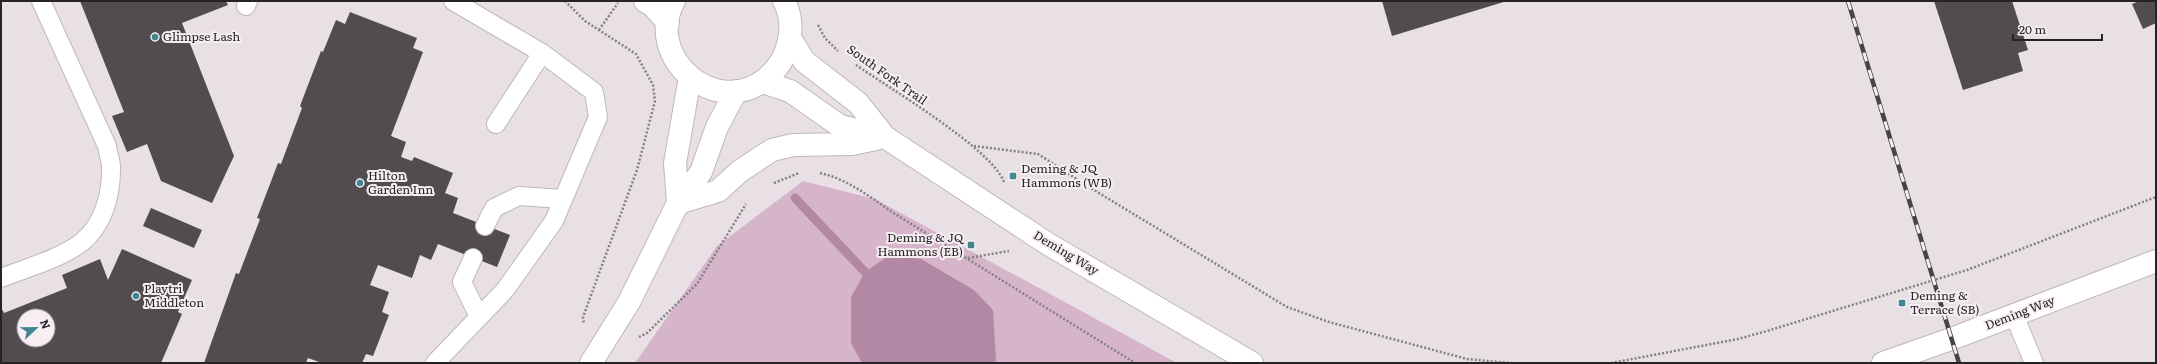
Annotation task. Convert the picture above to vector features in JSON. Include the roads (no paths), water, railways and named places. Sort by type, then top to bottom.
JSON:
[{"type":"street","points":[[645,1],[653,6],[668,23]]},
{"type":"street","points":[[674,1],[668,23],[668,38],[672,53],[679,66],[690,77],[709,88],[720,91],[736,91],[762,82],[776,70],[785,56],[790,38],[791,23],[784,1]]},
{"type":"street","name":"Deming Way","points":[[790,38],[804,61],[858,103],[884,137]]},
{"type":"street","points":[[678,203],[674,163],[690,77]]},
{"type":"street","name":"Deming Way","points":[[762,82],[790,91],[840,126],[884,137],[1048,244],[1252,363]]},
{"type":"street","points":[[591,363],[629,302],[678,203],[701,172],[717,127],[736,91]]},
{"type":"street","points":[[678,203],[718,191],[740,171],[772,150],[793,145],[852,144],[884,137]]},
{"type":"street","name":"Deming Way","points":[[1882,363],[2156,261]]},
{"type":"lane","points":[[1,278],[58,254],[82,242],[100,222],[108,194],[112,169],[107,146],[41,1]]},
{"type":"lane","points":[[435,363],[510,284],[554,221],[598,117],[594,92],[542,53],[453,1]]},
{"type":"lane","points":[[496,124],[542,53]]},
{"type":"lane","points":[[485,226],[494,208],[520,196],[563,199]]},
{"type":"lane","points":[[473,258],[462,282],[479,317]]},
{"type":"lane","points":[[2014,315],[2034,363]]},
{"type":"waterway","points":[[795,198],[865,272]]},
{"type":"railway","points":[[1848,1],[1959,363]]},
{"type":"place","name":"Glimpse Lash","points":[[155,37]]},
{"type":"place","name":"Deming & JQ Hammons (WB)","points":[[1013,176]]},
{"type":"place","name":"Hilton Garden Inn","points":[[360,183]]},
{"type":"place","name":"Deming & JQ Hammons (EB)","points":[[971,245]]},
{"type":"place","name":"Playtri Middleton","points":[[136,296]]},
{"type":"place","name":"Deming & Terrace (SB)","points":[[1902,303]]}]
